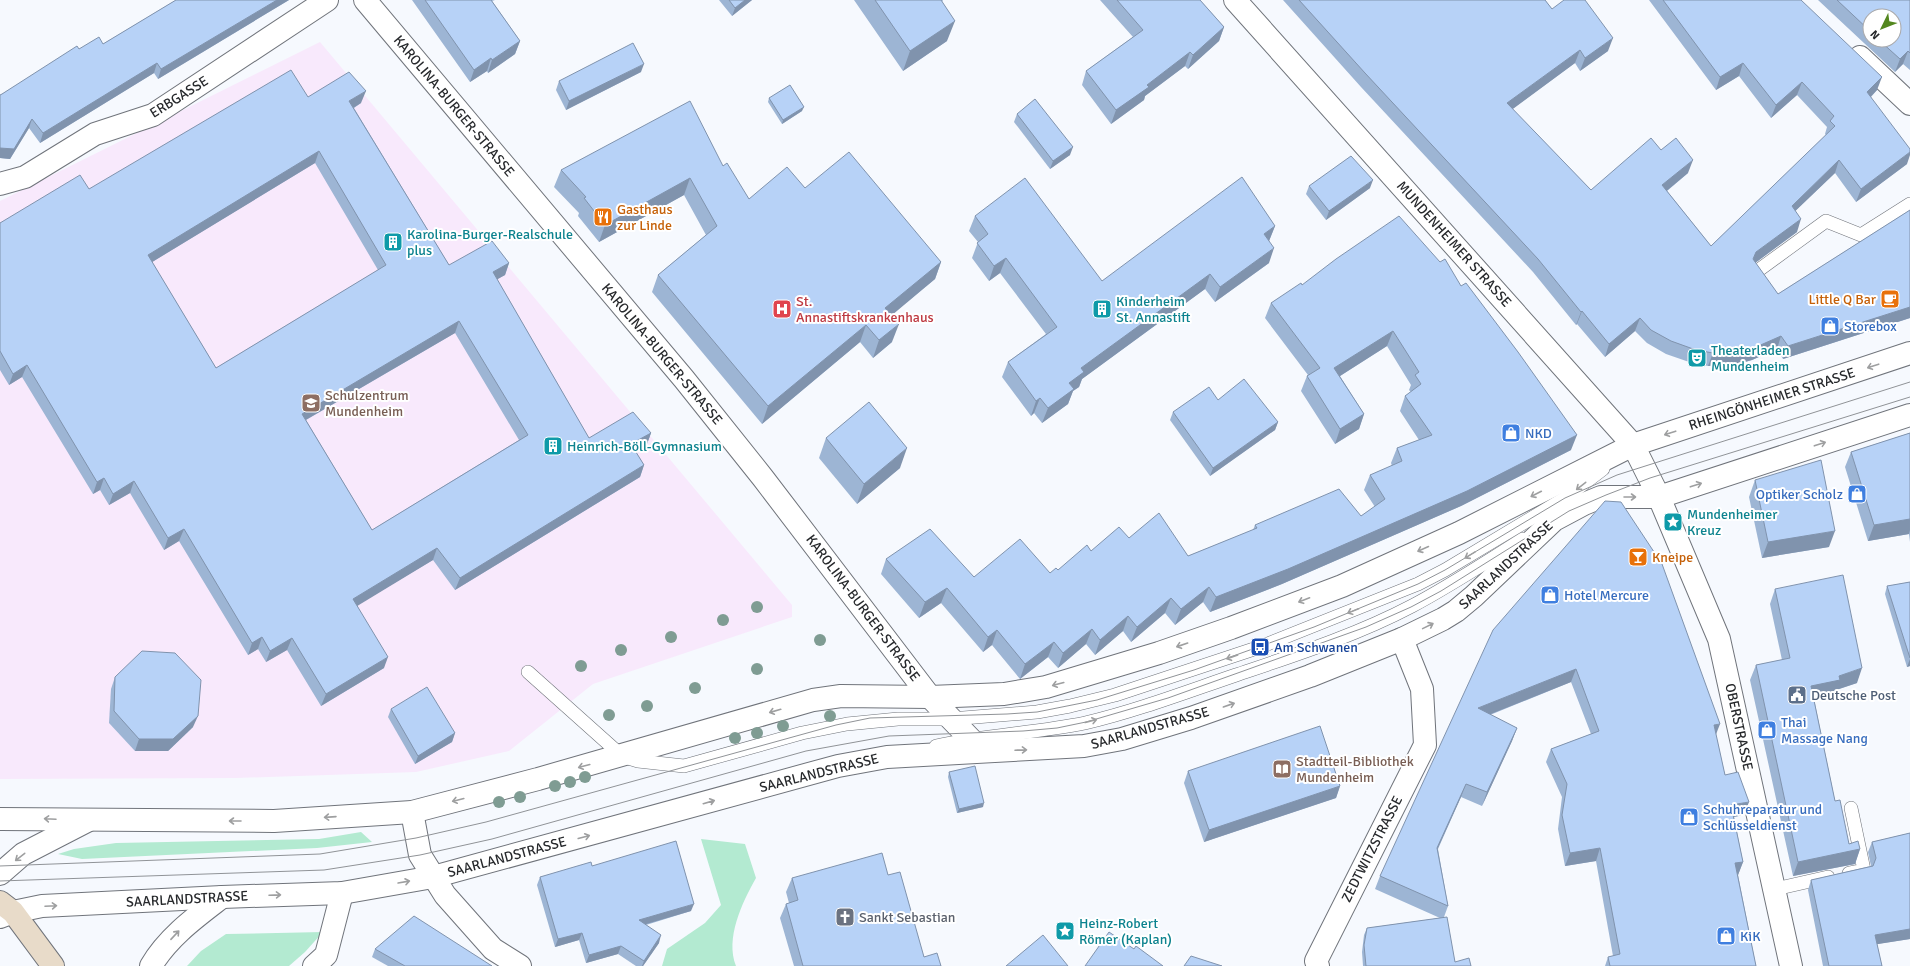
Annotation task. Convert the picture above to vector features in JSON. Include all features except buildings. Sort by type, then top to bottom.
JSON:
[{"type":"main road","points":[[4,910],[53,966]]},
{"type":"street","name":"ERBGASSE","points":[[0,184],[25,177],[95,134],[153,115],[327,0]]},
{"type":"street","name":"KAROLINA-BURGER-STRASSE","points":[[365,0],[688,385],[763,478],[930,697],[976,745]]},
{"type":"street","name":"MUNDENHEIMER STRASSE","points":[[1235,0],[1634,445],[1659,497]]},
{"type":"street","points":[[1847,44],[1910,104]]},
{"type":"street","name":"RHEINGÖNHEIMER STRASSE","points":[[1634,445],[1910,353]]},
{"type":"street","points":[[1659,497],[1910,415]]},
{"type":"street","points":[[0,819],[274,821],[412,812],[622,756],[812,700],[841,696],[930,697],[1004,694],[1046,687],[1159,653],[1231,628],[1342,586],[1459,533],[1634,445]]},
{"type":"street","name":"SAARLANDSTRASSE","points":[[4,910],[42,906],[222,897],[342,894],[433,877],[838,766],[887,757],[976,745],[1084,746],[1122,739],[1191,718],[1277,688],[1402,639],[1443,619],[1460,608],[1554,520],[1569,511],[1602,497],[1659,497]]},
{"type":"street","name":"OBERSTRASSE","points":[[1659,497],[1719,639],[1791,966]]},
{"type":"street","name":"ZEDTWITZSTRASSE","points":[[1318,966],[1316,961],[1425,745],[1422,689],[1402,639]]},
{"type":"street","points":[[412,812],[420,855],[445,895],[493,949],[520,966]]},
{"type":"street","points":[[0,874],[23,854],[42,843],[65,834],[89,820]]},
{"type":"street","points":[[314,966],[326,955],[342,894]]},
{"type":"street","points":[[151,966],[158,954],[182,929],[222,897]]},
{"type":"lane","points":[[1756,272],[1826,221],[1861,235],[1910,204]]},
{"type":"lane","points":[[528,672],[622,756],[638,761],[684,766],[802,733],[848,724],[898,719],[951,719],[1037,712],[1097,700],[1194,670],[1320,624],[1418,584],[1445,570],[1565,498],[1634,445]]},
{"type":"lane","points":[[976,745],[1110,716],[1253,669],[1366,628],[1441,591],[1554,520]]},
{"type":"lane","points":[[1775,888],[1864,870],[1850,808]]},
{"type":"shaded area","name":"Schulzentrum Mundenheim","points":[[320,42],[792,605],[792,617],[593,684],[509,751],[416,772],[236,778],[0,779],[0,201]]},
{"type":"green space","points":[[361,832],[372,842],[317,848],[82,859],[58,854],[74,849],[116,843],[319,839]]},
{"type":"green space","points":[[701,839],[745,844],[756,878],[745,898],[734,932],[733,955],[736,966],[662,966],[667,949],[705,923],[721,905]]},
{"type":"green space","points":[[323,932],[305,952],[289,966],[187,966],[201,951],[226,934]]},
{"type":"tram line","points":[[0,866],[320,854],[416,838],[486,822],[836,725],[870,718],[1037,712],[1097,700],[1194,670],[1314,627],[1418,584],[1445,570],[1565,498],[1617,475],[1910,382]]},
{"type":"tram line","points":[[0,881],[324,870],[420,855],[492,839],[806,751],[889,736],[1023,731],[1057,728],[1086,722],[1168,698],[1366,627],[1411,607],[1441,591],[1569,511],[1606,495],[1650,478],[1910,397]]},
{"type":"place","name":"Gasthaus zur Linde","points":[[603,217]]},
{"type":"place","name":"Karolina-Burger-Realschule plus","points":[[393,242]]},
{"type":"place","name":"Little Q Bar","points":[[1890,299]]},
{"type":"place","name":"St. Annastiftskrankenhaus","points":[[782,309]]},
{"type":"place","name":"Kinderheim St. Annastift","points":[[1102,309]]},
{"type":"place","name":"Storebox","points":[[1830,326]]},
{"type":"place","name":"Theaterladen Mundenheim","points":[[1697,358]]},
{"type":"place","name":"Schulzentrum Mundenheim","points":[[311,403]]},
{"type":"place","name":"NKD","points":[[1511,433]]},
{"type":"place","name":"Heinrich-Böll-Gymnasium","points":[[553,446]]},
{"type":"place","name":"Optiker Scholz","points":[[1857,494]]},
{"type":"place","name":"Mundenheimer Kreuz","points":[[1673,522]]},
{"type":"place","name":"Kneipe","points":[[1638,557]]},
{"type":"place","name":"Hotel Mercure","points":[[1550,595]]},
{"type":"place","name":"Am Schwanen","points":[[1260,647]]},
{"type":"place","name":"Deutsche Post","points":[[1797,695]]},
{"type":"place","name":"Thai Massage Nang","points":[[1767,730]]},
{"type":"place","name":"Stadtteil-Bibliothek Mundenheim","points":[[1282,769]]},
{"type":"place","name":"Schuhreparatur und Schlüsseldienst","points":[[1689,817]]},
{"type":"place","name":"Sankt Sebastian","points":[[845,917]]},
{"type":"place","name":"Heinz-Robert Römer (Kaplan)","points":[[1065,931]]},
{"type":"place","name":"KiK","points":[[1726,936]]}]
